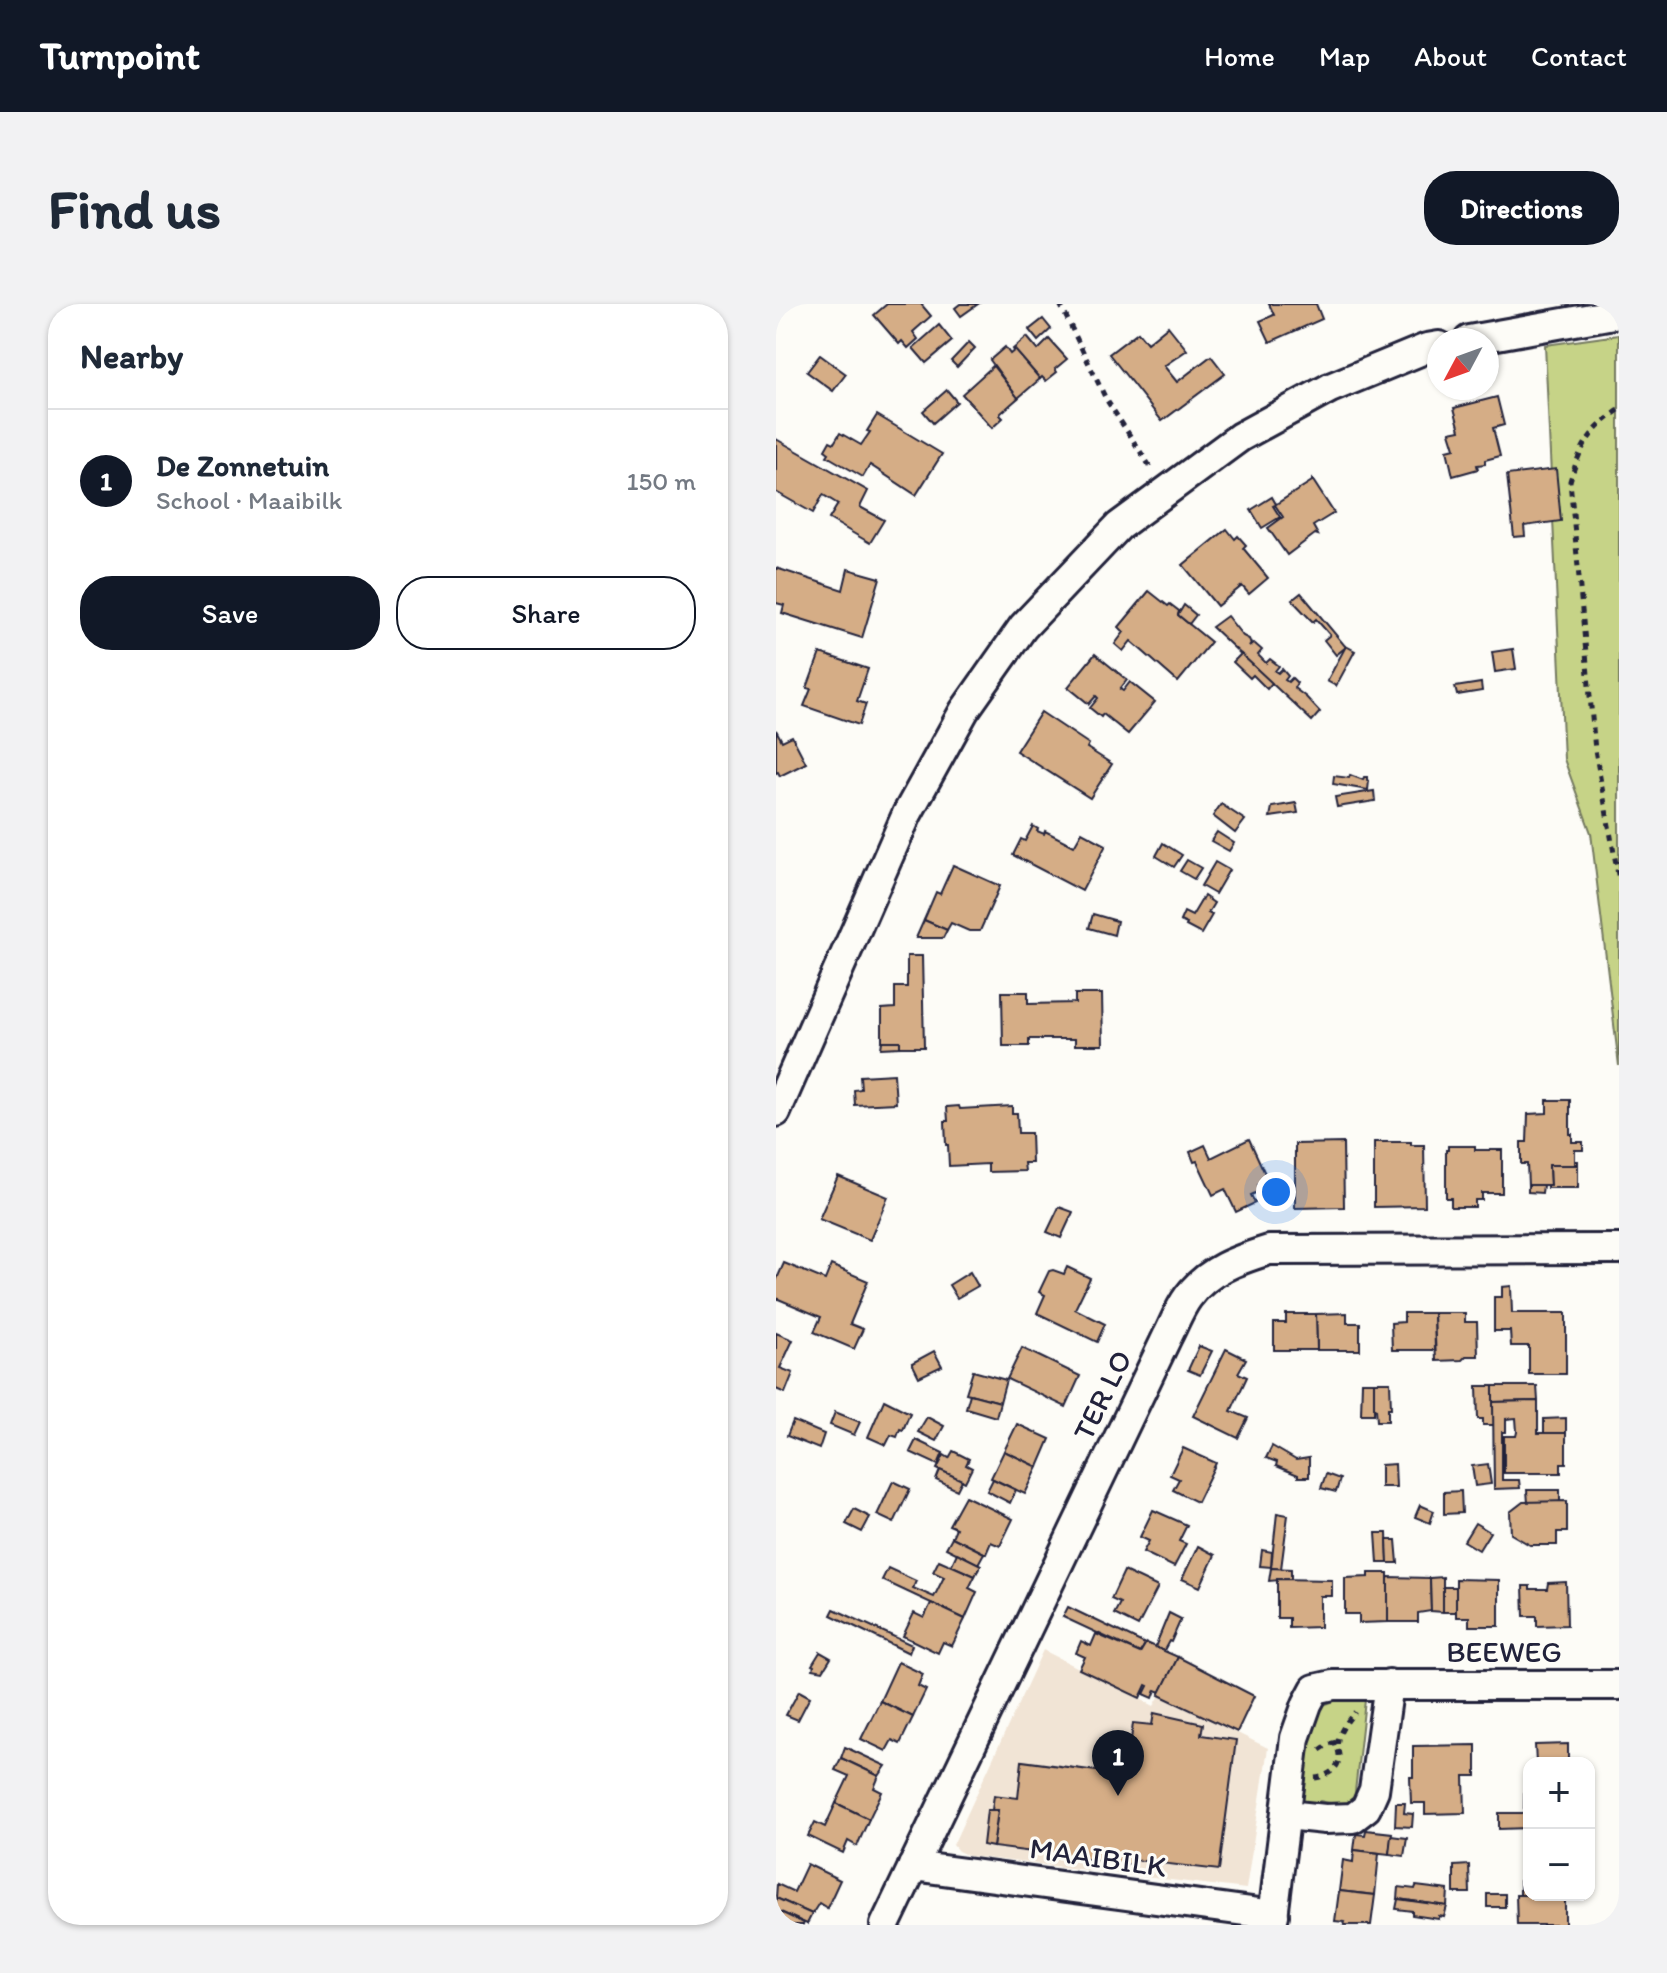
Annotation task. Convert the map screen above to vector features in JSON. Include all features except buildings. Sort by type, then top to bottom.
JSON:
[{"type":"street","points":[[1499,330],[1546,314],[1619,313]]},
{"type":"street","points":[[776,1112],[907,814],[964,711],[1023,627],[1119,526],[1240,437],[1330,388],[1427,348]]},
{"type":"street","name":"TER LO","points":[[885,1925],[1167,1337],[1187,1298],[1208,1276],[1235,1260],[1269,1250],[1619,1249]]},
{"type":"street","points":[[1287,1815],[1353,1818],[1366,1808],[1374,1790],[1389,1684]]},
{"type":"street","name":"BEEWEG","points":[[1273,1920],[1295,1738],[1315,1689],[1333,1685],[1389,1684],[1619,1685]]},
{"type":"street","name":"MAAIBILK","points":[[913,1866],[1273,1920]]},
{"type":"path","points":[[1060,304],[1106,399],[1166,491]]},
{"type":"path","points":[[1619,410],[1602,422],[1580,450],[1570,481],[1595,750],[1619,880]]},
{"type":"path","points":[[1309,1786],[1337,1765],[1340,1759],[1337,1742],[1358,1708]]},
{"type":"shaded area","points":[[1043,1650],[1154,1706],[1160,1695],[1268,1748],[1246,1889],[969,1856],[958,1851],[953,1845]]},
{"type":"green space","points":[[1619,335],[1619,1066],[1591,833],[1564,759],[1545,345]]},
{"type":"green space","points":[[1340,1699],[1365,1700],[1354,1801],[1340,1805],[1320,1801],[1307,1810],[1302,1808],[1299,1795],[1313,1718],[1323,1705]]},
{"type":"place","name":"De Zonnetuin","points":[[1118,1796]]}]
